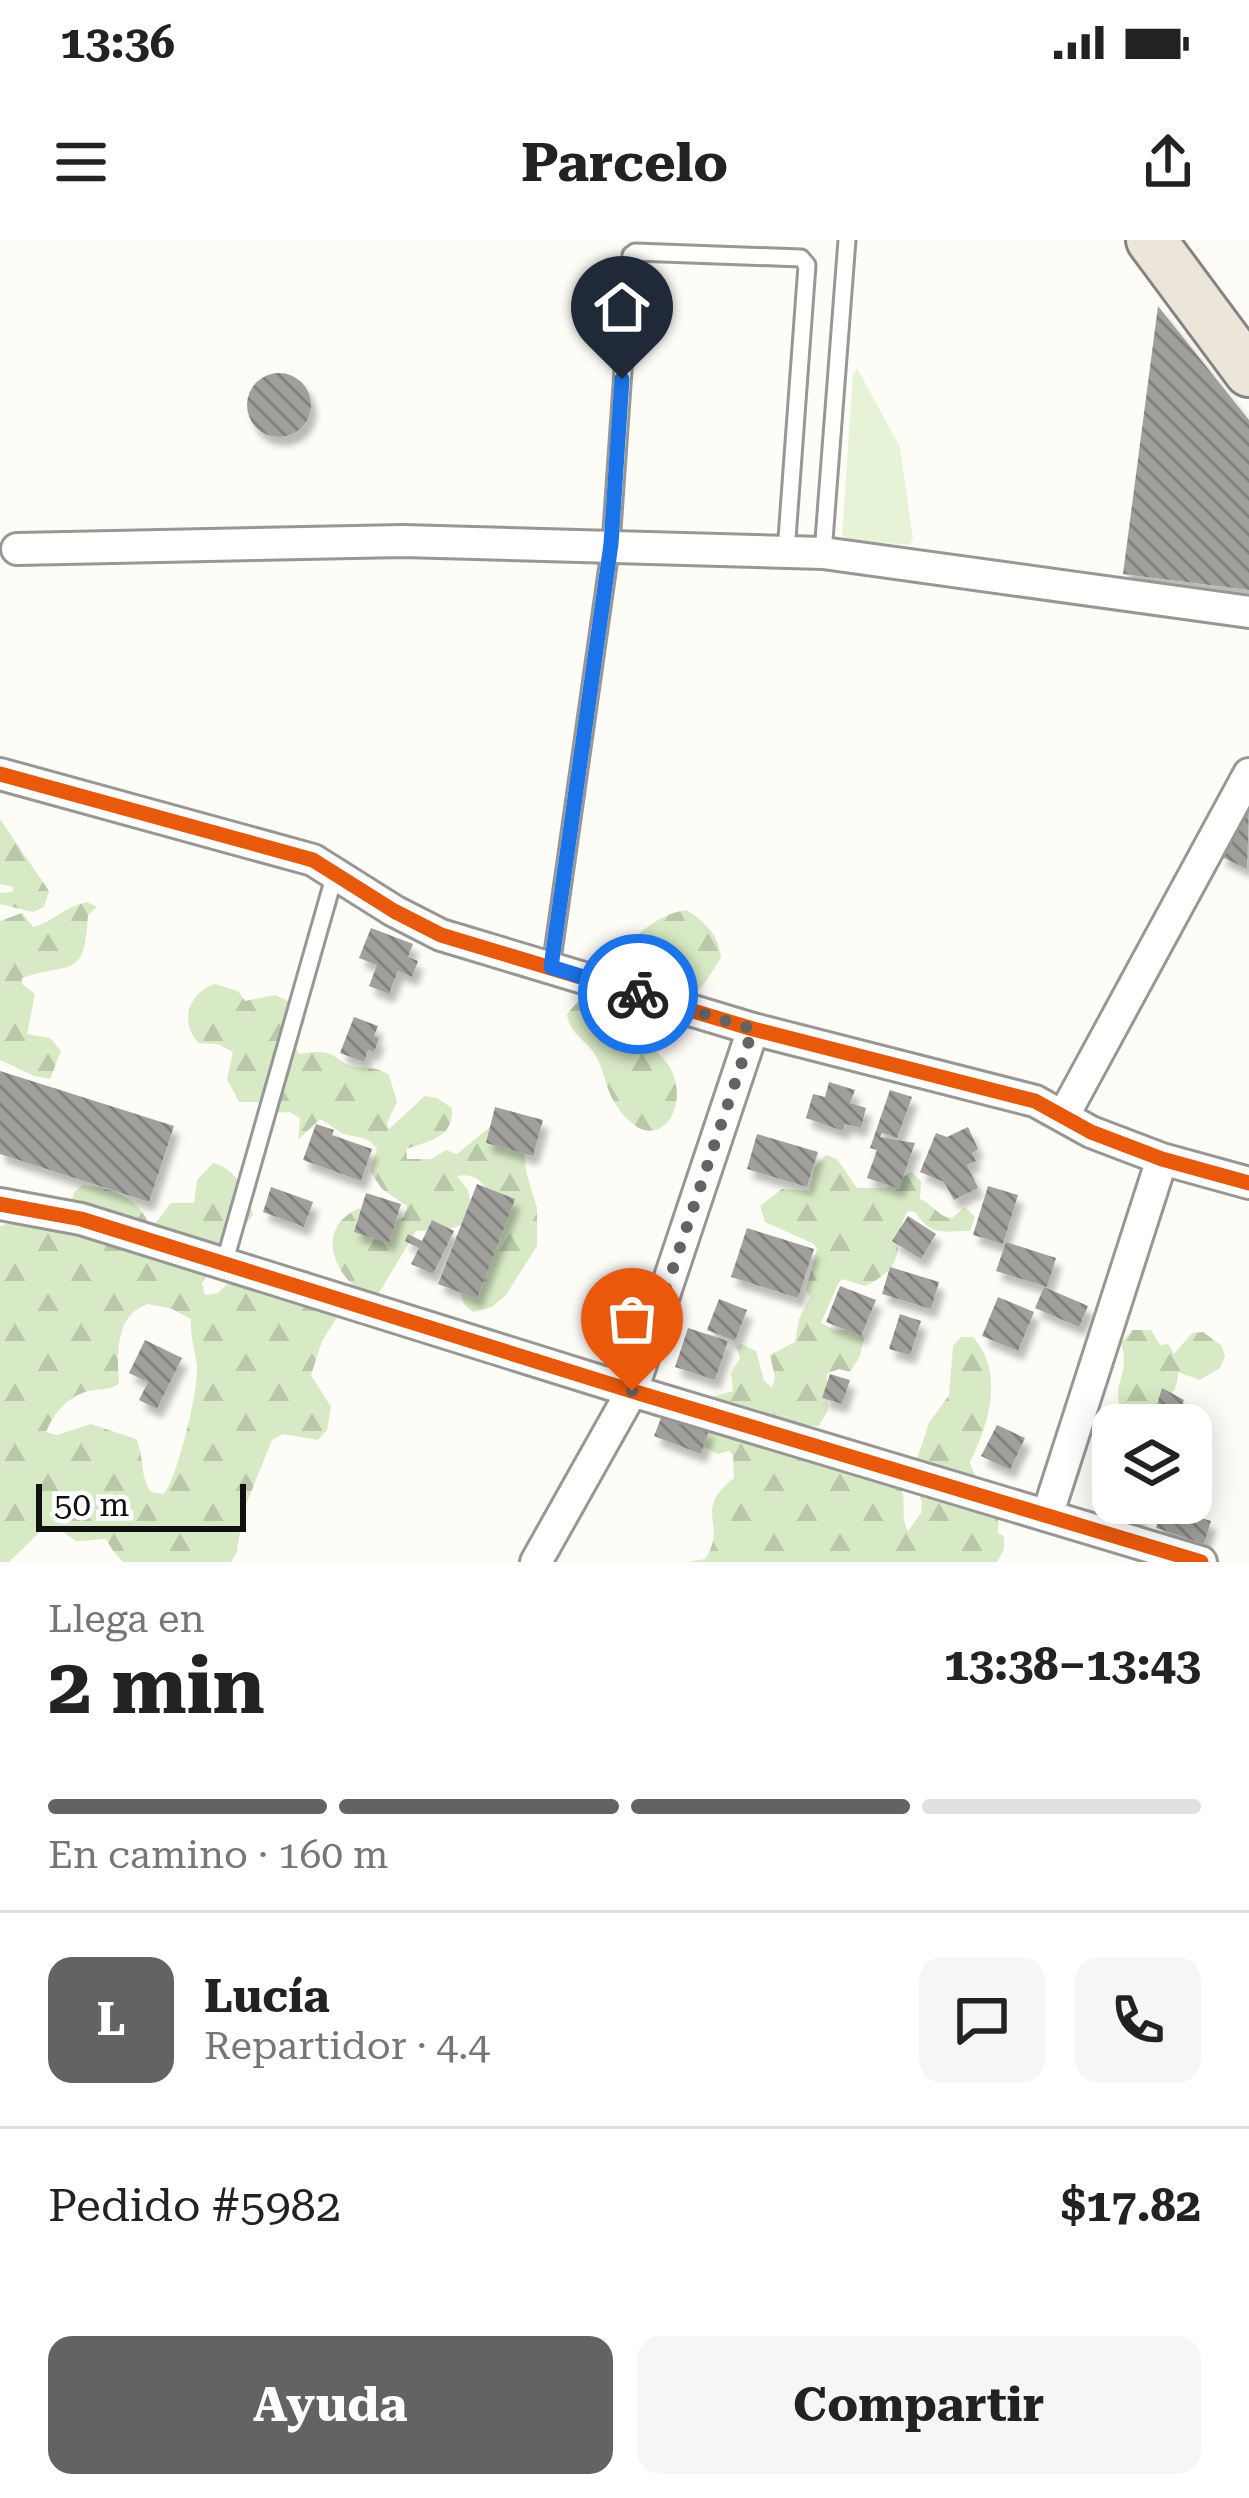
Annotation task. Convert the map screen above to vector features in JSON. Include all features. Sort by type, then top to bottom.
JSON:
[{"type":"highway","points":[[1151,240],[1249,372]]},
{"type":"street","points":[[17,549],[404,541],[823,553],[1249,612]]},
{"type":"street","points":[[0,774],[313,860],[440,934],[753,1029],[1034,1101],[1090,1132],[1162,1160],[1249,1183]]},
{"type":"street","points":[[1064,1115],[1249,774]]},
{"type":"street","points":[[536,1562],[632,1391],[753,1029]]},
{"type":"street","points":[[1048,1513],[1162,1160]]},
{"type":"street","points":[[0,1204],[81,1219],[1201,1562]]},
{"type":"lane","points":[[823,553],[847,240]]},
{"type":"lane","points":[[551,967],[611,544],[631,255],[801,258],[807,265],[785,552]]},
{"type":"lane","points":[[224,1264],[335,872]]},
{"type":"green space","points":[[857,368],[900,447],[913,538],[910,545],[850,540],[842,535]]},
{"type":"green space","points":[[0,819],[49,891],[44,907],[33,912],[0,904],[0,893],[12,892],[14,887],[0,884]]},
{"type":"green space","points":[[87,902],[97,907],[88,915],[79,959],[64,968],[22,978],[22,984],[35,994],[27,1034],[50,1038],[61,1051],[50,1079],[34,1076],[0,1060],[0,921],[22,913],[33,927]]},
{"type":"green space","points":[[686,910],[710,930],[721,958],[702,987],[625,1031],[625,1039],[652,1049],[669,1066],[676,1086],[676,1106],[668,1121],[656,1130],[639,1128],[616,1106],[595,1054],[572,1029],[567,1015],[644,930]]},
{"type":"green space","points":[[215,984],[238,991],[245,1001],[275,995],[290,1002],[305,1021],[294,1044],[299,1054],[329,1054],[349,1065],[389,1075],[397,1102],[387,1123],[389,1129],[425,1096],[452,1108],[444,1132],[406,1149],[407,1159],[431,1159],[446,1150],[457,1154],[491,1126],[524,1147],[537,1208],[537,1246],[506,1295],[492,1307],[473,1312],[464,1304],[461,1292],[489,1193],[480,1181],[467,1176],[457,1176],[468,1190],[473,1214],[467,1220],[447,1229],[416,1231],[379,1293],[367,1296],[355,1287],[334,1252],[337,1227],[360,1208],[382,1225],[404,1217],[407,1206],[382,1189],[370,1171],[377,1149],[369,1141],[344,1134],[320,1119],[298,1140],[300,1118],[289,1112],[272,1113],[262,1102],[239,1102],[227,1079],[233,1052],[217,1044],[199,1043],[189,1027],[193,1001]]},
{"type":"green space","points":[[826,1155],[837,1159],[857,1188],[886,1188],[911,1172],[921,1181],[920,1199],[939,1213],[952,1218],[965,1207],[975,1217],[970,1231],[945,1232],[932,1229],[908,1211],[890,1269],[865,1286],[842,1279],[821,1323],[836,1331],[858,1328],[864,1338],[860,1356],[850,1372],[839,1369],[827,1374],[828,1410],[819,1426],[794,1424],[900,1486],[908,1531],[921,1513],[914,1468],[929,1423],[949,1395],[953,1346],[961,1337],[973,1337],[989,1367],[991,1399],[970,1462],[994,1507],[997,1533],[1004,1536],[997,1562],[687,1562],[705,1559],[714,1536],[715,1500],[734,1478],[729,1451],[718,1454],[702,1446],[698,1409],[711,1397],[733,1391],[731,1373],[740,1358],[736,1347],[741,1344],[756,1351],[764,1380],[772,1388],[775,1377],[770,1355],[795,1342],[810,1297],[806,1290],[817,1249],[765,1222],[760,1206],[782,1189],[810,1191],[814,1168]]},
{"type":"green space","points":[[213,1163],[228,1170],[244,1190],[253,1215],[202,1283],[205,1295],[218,1293],[234,1277],[296,1268],[317,1277],[331,1296],[336,1319],[322,1341],[311,1375],[331,1407],[327,1430],[318,1440],[283,1434],[272,1440],[245,1507],[231,1562],[123,1562],[106,1540],[76,1541],[46,1526],[9,1562],[0,1562],[0,1226],[71,1204],[74,1192],[83,1185],[124,1196],[140,1209],[151,1229],[171,1203],[194,1203],[197,1180]],"holes":[[[148,1304],[191,1319],[197,1377],[181,1451],[164,1494],[151,1492],[147,1486],[136,1439],[91,1424],[57,1435],[46,1432],[68,1401],[119,1384],[120,1337],[137,1309]]]},
{"type":"green space","points":[[1132,1330],[1151,1330],[1160,1345],[1168,1344],[1174,1354],[1192,1333],[1203,1332],[1222,1346],[1225,1357],[1220,1368],[1200,1380],[1178,1372],[1173,1392],[1163,1404],[1120,1404],[1121,1343]]},
{"type":"building","points":[[1158,306],[1249,420],[1249,590],[1123,574]]},
{"type":"building","points":[[279,373],[301,383],[311,405],[301,427],[279,437],[257,427],[247,405],[257,383]]},
{"type":"building","points":[[1244,805],[1249,807],[1247,869],[1220,856]]},
{"type":"building","points":[[371,928],[413,944],[408,957],[418,961],[412,977],[398,971],[389,994],[369,986],[377,965],[359,958]]},
{"type":"building","points":[[354,1017],[378,1026],[374,1052],[368,1050],[364,1062],[340,1053]]},
{"type":"building","points":[[0,1071],[174,1126],[149,1202],[0,1154]]},
{"type":"building","points":[[829,1082],[855,1090],[850,1103],[866,1108],[861,1128],[845,1124],[843,1131],[806,1118],[813,1094],[825,1097]]},
{"type":"building","points":[[890,1090],[912,1097],[897,1138],[882,1133],[880,1137],[915,1143],[899,1189],[867,1178],[877,1150],[870,1148]]},
{"type":"building","points":[[495,1107],[543,1120],[533,1156],[486,1143]]},
{"type":"building","points":[[316,1124],[372,1149],[361,1181],[303,1160]]},
{"type":"building","points":[[968,1127],[978,1149],[972,1153],[976,1161],[967,1165],[978,1188],[954,1200],[944,1182],[920,1172],[936,1133],[947,1137]]},
{"type":"building","points":[[757,1134],[818,1152],[807,1187],[747,1169]]},
{"type":"building","points":[[477,1184],[515,1199],[477,1299],[438,1284]]},
{"type":"building","points":[[988,1186],[1018,1195],[1003,1244],[973,1235]]},
{"type":"building","points":[[271,1187],[313,1202],[304,1227],[263,1212]]},
{"type":"building","points":[[366,1193],[401,1204],[389,1243],[354,1232]]},
{"type":"building","points":[[908,1216],[936,1234],[921,1259],[892,1241]]},
{"type":"building","points":[[432,1220],[454,1231],[433,1274],[411,1264],[419,1248],[405,1241],[408,1234],[422,1241]]},
{"type":"building","points":[[747,1228],[814,1249],[798,1298],[731,1277]]},
{"type":"building","points":[[1006,1242],[1056,1258],[1047,1287],[996,1271]]},
{"type":"building","points":[[890,1267],[939,1282],[931,1309],[882,1294]]},
{"type":"building","points":[[840,1286],[876,1300],[861,1336],[826,1322]]},
{"type":"building","points":[[1044,1287],[1088,1306],[1079,1327],[1035,1308]]},
{"type":"building","points":[[998,1297],[1034,1312],[1018,1351],[982,1336]]},
{"type":"building","points":[[719,1299],[747,1310],[735,1341],[707,1330]]},
{"type":"building","points":[[900,1314],[921,1321],[910,1355],[889,1349]]},
{"type":"building","points":[[688,1328],[728,1341],[715,1380],[675,1367]]},
{"type":"building","points":[[145,1340],[182,1358],[157,1409],[139,1400],[148,1382],[129,1373]]},
{"type":"building","points":[[830,1374],[850,1380],[842,1404],[822,1398]]},
{"type":"building","points":[[1162,1388],[1184,1400],[1183,1404],[1157,1404]]},
{"type":"building","points":[[663,1413],[709,1430],[701,1454],[654,1436]]},
{"type":"building","points":[[997,1425],[1025,1438],[1010,1470],[981,1456]]},
{"type":"building","points":[[1157,1524],[1210,1524],[1204,1544],[1156,1528]]},
{"type":"cycle path","points":[[0,774],[313,860],[441,935],[753,1029],[1035,1101],[1091,1132],[1162,1159],[1249,1183]]},
{"type":"cycle path","points":[[0,1204],[81,1219],[1201,1562]]},
{"type":"way so far","points":[[632,1391],[753,1029],[638,994]]},
{"type":"route","points":[[622,379],[611,544],[551,967],[638,994]]}]
